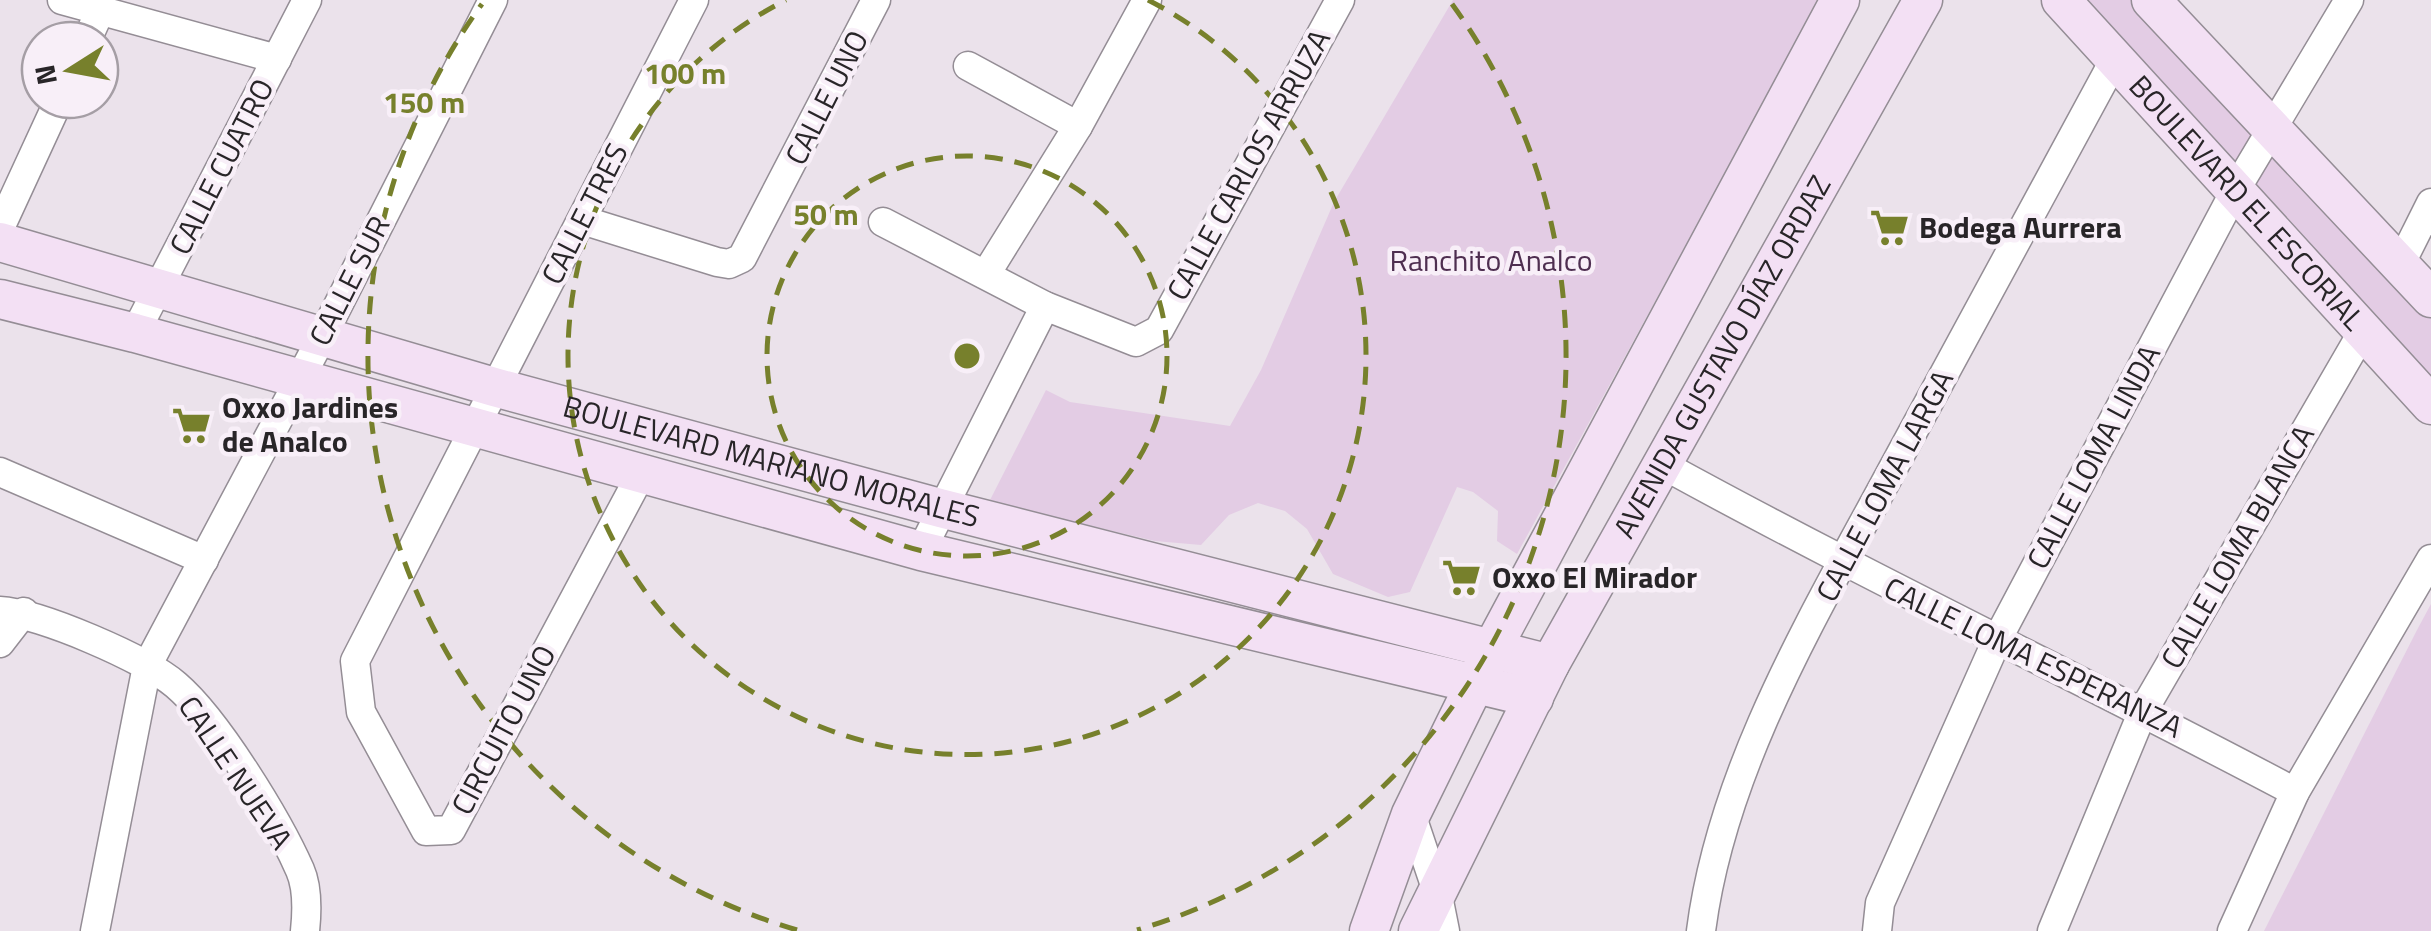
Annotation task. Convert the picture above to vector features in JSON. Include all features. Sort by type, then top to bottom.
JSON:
[{"type":"street","points":[[62,0],[278,59]]},
{"type":"street","name":"CALLE CUATRO","points":[[135,332],[307,0]]},
{"type":"street","name":"CALLE SUR","points":[[94,931],[146,666],[322,337],[493,0]]},
{"type":"street","name":"CALLE TRES","points":[[475,429],[694,0]]},
{"type":"street","name":"CALLE UNO","points":[[582,220],[717,262],[729,264],[742,258],[876,0]]},
{"type":"street","points":[[986,274],[1078,126],[1147,0]]},
{"type":"street","name":"CALLE CARLOS ARRUZA","points":[[1045,306],[1136,342],[1159,330],[1340,0]]},
{"type":"street","points":[[1369,931],[1411,814],[1475,682],[1840,0]]},
{"type":"street","name":"AVENIDA GUSTAVO DÍAZ ORDAZ","points":[[1418,931],[1550,664],[1665,466],[1923,0]]},
{"type":"street","name":"BOULEVARD EL ESCORIAL","points":[[2061,0],[2431,405]]},
{"type":"street","points":[[2151,0],[2431,298]]},
{"type":"street","name":"CALLE LOMA LINDA","points":[[1877,931],[1880,902],[1997,640],[2236,189],[2349,0]]},
{"type":"street","points":[[96,20],[100,11]]},
{"type":"street","name":"CALLE LOMA LARGA","points":[[1701,931],[1709,870],[1760,728],[1842,563],[2115,59]]},
{"type":"street","points":[[968,66],[1078,126]]},
{"type":"street","points":[[0,228],[50,120]]},
{"type":"street","points":[[2400,265],[2431,203]]},
{"type":"street","points":[[883,222],[1045,306],[920,551]]},
{"type":"street","name":"BOULEVARD MARIANO MORALES","points":[[0,242],[494,387],[940,508],[1550,664]]},
{"type":"street","name":"BOULEVARD MARIANO MORALES","points":[[4,308],[135,332],[640,476],[920,551],[1534,698]]},
{"type":"street","name":"CALLE LOMA BLANCA","points":[[2052,931],[2143,711],[2362,332]]},
{"type":"street","name":"CIRCUITO UNO","points":[[475,429],[355,661],[361,712],[426,831],[451,830],[640,476]]},
{"type":"street","name":"CALLE LOMA ESPERANZA","points":[[1665,466],[1842,563],[2143,711],[2295,792]]},
{"type":"street","points":[[0,472],[204,560]]},
{"type":"street","points":[[2232,931],[2295,792],[2431,560]]},
{"type":"street","points":[[0,643],[12,612]]},
{"type":"street","name":"CALLE NUEVA","points":[[12,612],[146,666],[175,684],[202,713],[301,872],[308,925]]},
{"type":"street","points":[[1411,814],[1437,891],[1445,931]]},
{"type":"green space","name":"Ranchito Analco","points":[[1453,0],[1820,0],[1517,554],[1497,541],[1498,511],[1473,492],[1457,487],[1410,592],[1388,597],[1333,574],[1307,529],[1285,511],[1258,503],[1229,515],[1201,545],[1155,541],[989,502],[1046,390],[1070,402],[1230,426],[1261,370],[1334,202]]},
{"type":"green space","points":[[2066,0],[2146,0],[2268,132],[2236,185]]},
{"type":"green space","points":[[2273,131],[2431,300],[2431,404],[2239,189]]},
{"type":"green space","points":[[2431,604],[2431,931],[2264,931],[2417,630]]},
{"type":"place","name":"Bodega Aurrera","points":[[1889,228]]},
{"type":"place","name":"Oxxo Jardines de Analco","points":[[192,425]]},
{"type":"place","name":"Oxxo El Mirador","points":[[1462,578]]}]
